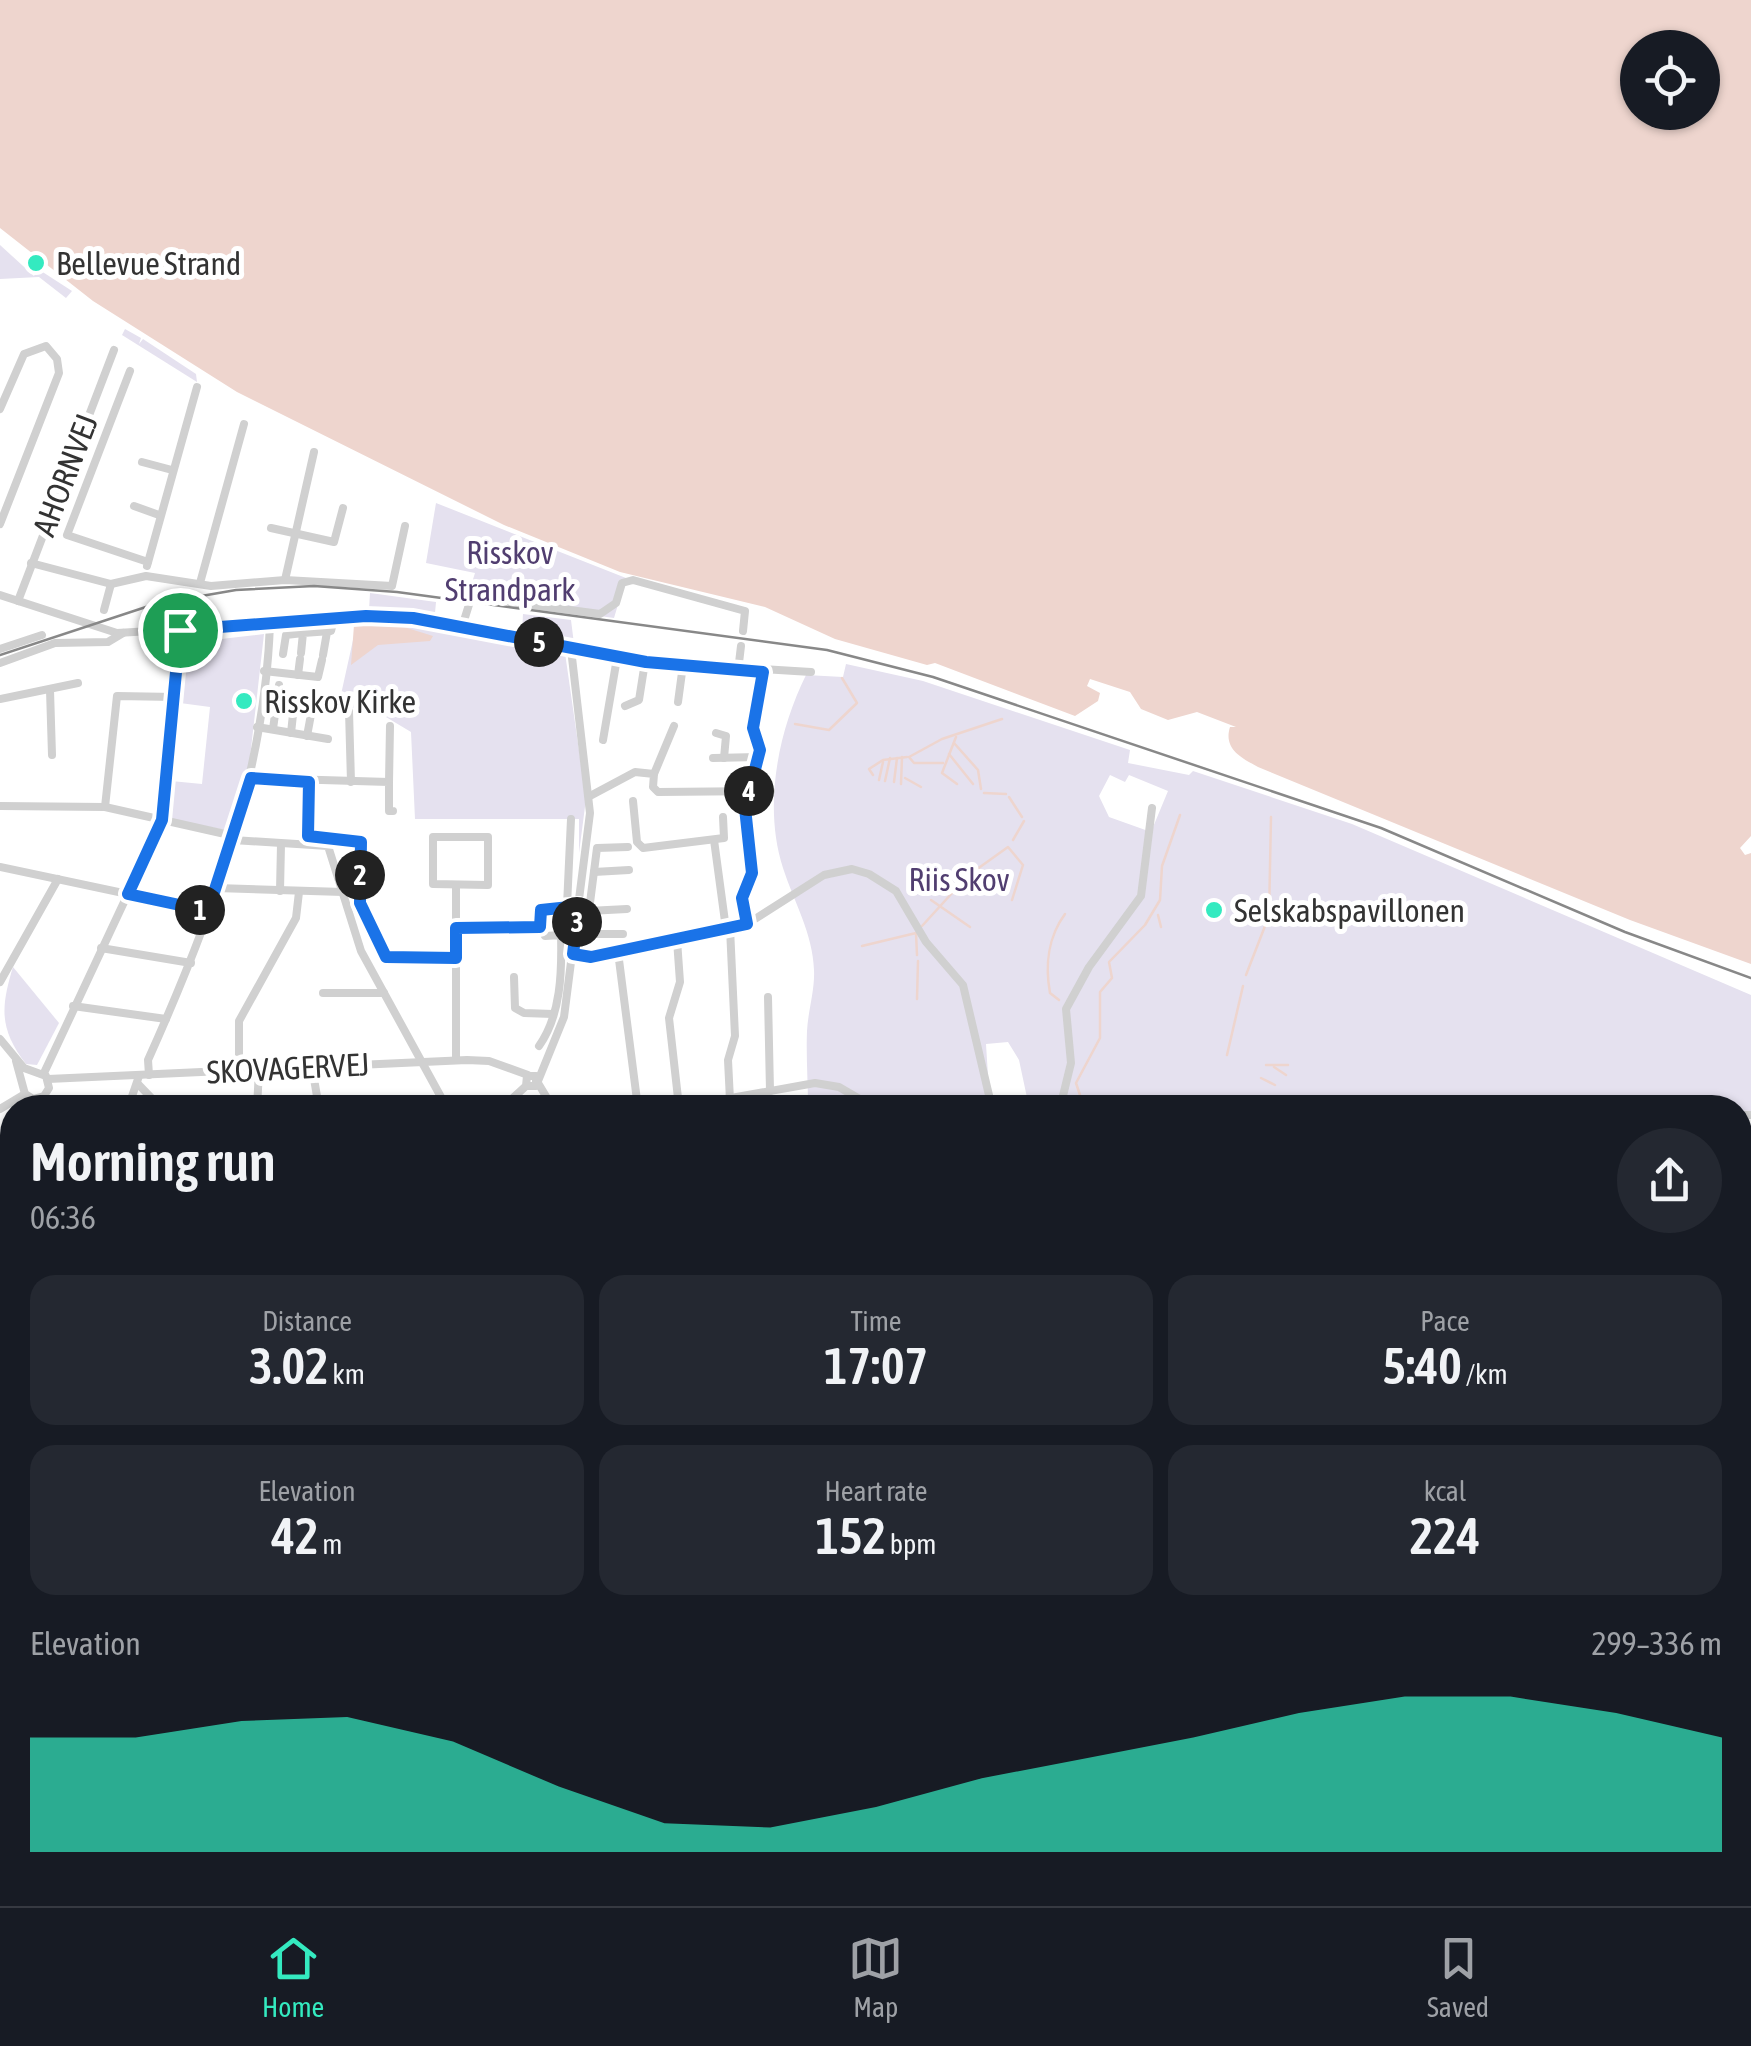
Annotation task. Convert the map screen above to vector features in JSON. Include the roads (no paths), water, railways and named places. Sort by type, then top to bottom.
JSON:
[{"type":"street","points":[[0,409],[24,354],[46,346],[57,360],[59,373],[0,524]]},
{"type":"street","name":"AHORNVEJ","points":[[18,601],[114,350]]},
{"type":"street","points":[[130,371],[67,535],[148,562]]},
{"type":"street","points":[[146,576],[159,515],[197,387]]},
{"type":"street","points":[[200,584],[244,424]]},
{"type":"street","points":[[285,580],[314,452]]},
{"type":"street","points":[[142,462],[172,470]]},
{"type":"street","points":[[134,506],[159,515]]},
{"type":"street","points":[[271,528],[334,542],[343,508]]},
{"type":"street","points":[[32,563],[111,584],[146,576],[221,586],[285,580],[392,586],[405,526]]},
{"type":"street","points":[[462,627],[472,595],[484,585],[491,585],[510,602],[600,614],[616,603],[622,583],[640,581],[744,611],[743,632]]},
{"type":"street","points":[[104,610],[111,584]]},
{"type":"street","points":[[0,595],[123,633],[404,616],[646,662],[738,671],[811,672]]},
{"type":"street","points":[[273,730],[286,635],[334,630],[334,618]]},
{"type":"street","points":[[134,1095],[191,963],[234,838],[251,778],[270,623]]},
{"type":"street","points":[[31,1095],[162,820],[180,630]]},
{"type":"street","points":[[264,670],[279,680],[298,675],[318,677],[327,632]]},
{"type":"street","points":[[0,662],[55,643],[108,642],[123,633]]},
{"type":"street","points":[[298,675],[303,633]]},
{"type":"street","points":[[0,649],[42,635]]},
{"type":"street","points":[[738,671],[741,646]]},
{"type":"street","points":[[516,1095],[546,1066],[562,1027],[573,954],[590,796],[574,685],[574,650]]},
{"type":"street","points":[[603,740],[617,658]]},
{"type":"street","points":[[625,706],[639,700],[646,662]]},
{"type":"street","points":[[678,702],[683,665]]},
{"type":"street","points":[[747,924],[742,898],[752,873],[744,816],[756,750],[753,728],[763,672]]},
{"type":"street","points":[[0,699],[78,683]]},
{"type":"street","points":[[50,690],[52,755]]},
{"type":"street","points":[[307,736],[315,692]]},
{"type":"street","points":[[105,808],[116,696],[176,698]]},
{"type":"street","points":[[290,732],[296,696]]},
{"type":"street","points":[[350,711],[351,782]]},
{"type":"street","points":[[390,726],[389,811],[393,811]]},
{"type":"street","points":[[674,726],[654,774],[653,787],[658,792],[771,791]]},
{"type":"street","points":[[257,727],[328,739]]},
{"type":"street","points":[[716,734],[726,736],[724,758]]},
{"type":"street","points":[[713,758],[756,750]]},
{"type":"street","points":[[590,796],[635,772],[654,774]]},
{"type":"street","points":[[251,778],[389,782]]},
{"type":"street","points":[[309,782],[308,836],[362,844],[360,903],[382,954],[393,959],[456,958]]},
{"type":"street","points":[[633,801],[638,846],[724,838],[723,817]]},
{"type":"street","points":[[0,806],[105,808],[234,838],[328,846],[361,951],[440,1095]]},
{"type":"street","points":[[1063,1095],[1070,1063],[1066,1009],[1089,966],[1141,896],[1152,808]]},
{"type":"street","points":[[567,906],[571,819]]},
{"type":"street","points":[[433,837],[488,837],[488,885],[456,885],[433,884],[433,837]]},
{"type":"street","points":[[714,840],[728,928],[734,1036],[728,1060],[730,1095]]},
{"type":"street","points":[[280,891],[281,844]]},
{"type":"street","points":[[623,934],[586,934],[586,930],[597,848],[628,846]]},
{"type":"street","points":[[0,866],[208,911]]},
{"type":"street","points":[[594,872],[630,870]]},
{"type":"street","points":[[573,954],[596,957],[747,924],[824,874],[852,870],[884,881],[896,891],[926,942],[964,985],[989,1095]]},
{"type":"street","points":[[0,982],[58,878]]},
{"type":"street","points":[[456,885],[456,1060]]},
{"type":"street","points":[[216,888],[343,892]]},
{"type":"street","points":[[239,1070],[239,1021],[296,918],[299,892]]},
{"type":"street","points":[[539,1046],[554,1014],[561,935],[545,936],[540,927],[541,910],[579,906]]},
{"type":"street","points":[[588,911],[627,909]]},
{"type":"street","points":[[456,928],[540,927]]},
{"type":"street","points":[[576,929],[586,930]]},
{"type":"street","points":[[676,1095],[668,1018],[680,982],[677,940]]},
{"type":"street","points":[[101,948],[191,963]]},
{"type":"street","points":[[618,952],[636,1095]]},
{"type":"street","points":[[514,977],[515,1008],[524,1014],[554,1014]]},
{"type":"street","points":[[323,993],[384,992]]},
{"type":"street","points":[[768,998],[770,1091]]},
{"type":"street","points":[[73,1006],[166,1019]]},
{"type":"street","points":[[0,1042],[39,1076],[44,1095]]},
{"type":"street","name":"SKOVAGERVEJ","points":[[39,1076],[61,1080],[142,1078],[239,1070],[488,1061],[514,1070],[545,1095]]},
{"type":"street","points":[[312,1067],[317,1095]]},
{"type":"street","points":[[258,1095],[259,1070]]},
{"type":"street","points":[[142,1078],[153,1095]]},
{"type":"street","points":[[763,1095],[815,1083],[852,1095]]},
{"type":"waterway","points":[[795,724],[829,730],[857,703],[842,678]]},
{"type":"waterway","points":[[943,763],[914,763],[909,757],[942,739],[1002,719]]},
{"type":"waterway","points":[[956,737],[942,773],[957,784]]},
{"type":"waterway","points":[[954,743],[978,770],[981,789]]},
{"type":"waterway","points":[[949,754],[973,784]]},
{"type":"waterway","points":[[901,784],[902,757]]},
{"type":"waterway","points":[[873,775],[869,769],[883,760],[907,757]]},
{"type":"waterway","points":[[885,781],[890,758]]},
{"type":"waterway","points":[[894,782],[897,758]]},
{"type":"waterway","points":[[879,780],[883,762]]},
{"type":"waterway","points":[[905,778],[921,787]]},
{"type":"waterway","points":[[984,793],[1006,794]]},
{"type":"waterway","points":[[1009,797],[1022,817]]},
{"type":"waterway","points":[[1080,1095],[1076,1083],[1100,1038],[1100,992],[1112,978],[1109,962],[1145,925],[1160,900],[1162,866],[1180,815]]},
{"type":"waterway","points":[[1269,916],[1271,817]]},
{"type":"waterway","points":[[1013,840],[1024,821]]},
{"type":"waterway","points":[[973,872],[1008,847],[1023,865],[1012,900]]},
{"type":"waterway","points":[[961,884],[969,876]]},
{"type":"waterway","points":[[922,926],[953,892]]},
{"type":"waterway","points":[[931,900],[970,927]]},
{"type":"waterway","points":[[1059,1000],[1050,993],[1048,962],[1051,942],[1065,914]]},
{"type":"waterway","points":[[1158,915],[1161,927]]},
{"type":"waterway","points":[[1246,975],[1265,926]]},
{"type":"waterway","points":[[862,946],[916,933],[917,955]]},
{"type":"waterway","points":[[917,999],[918,961]]},
{"type":"waterway","points":[[1227,1055],[1243,986]]},
{"type":"waterway","points":[[1266,1065],[1288,1065]]},
{"type":"waterway","points":[[1274,1067],[1286,1075]]},
{"type":"waterway","points":[[1261,1078],[1275,1085]]},
{"type":"tram line","points":[[0,655],[155,604],[236,590],[314,586],[397,592],[827,650],[933,677],[1381,828],[1625,932],[1751,978]]},
{"type":"place","name":"Bellevue Strand","points":[[36,263]]},
{"type":"place","name":"Risskov Kirke","points":[[244,701]]},
{"type":"place","name":"Selskabspavillonen","points":[[1214,910]]},
{"type":"park label","name":"Risskov Strandpark","points":[[510,570]]},
{"type":"park label","name":"Riis Skov","points":[[959,879]]}]
